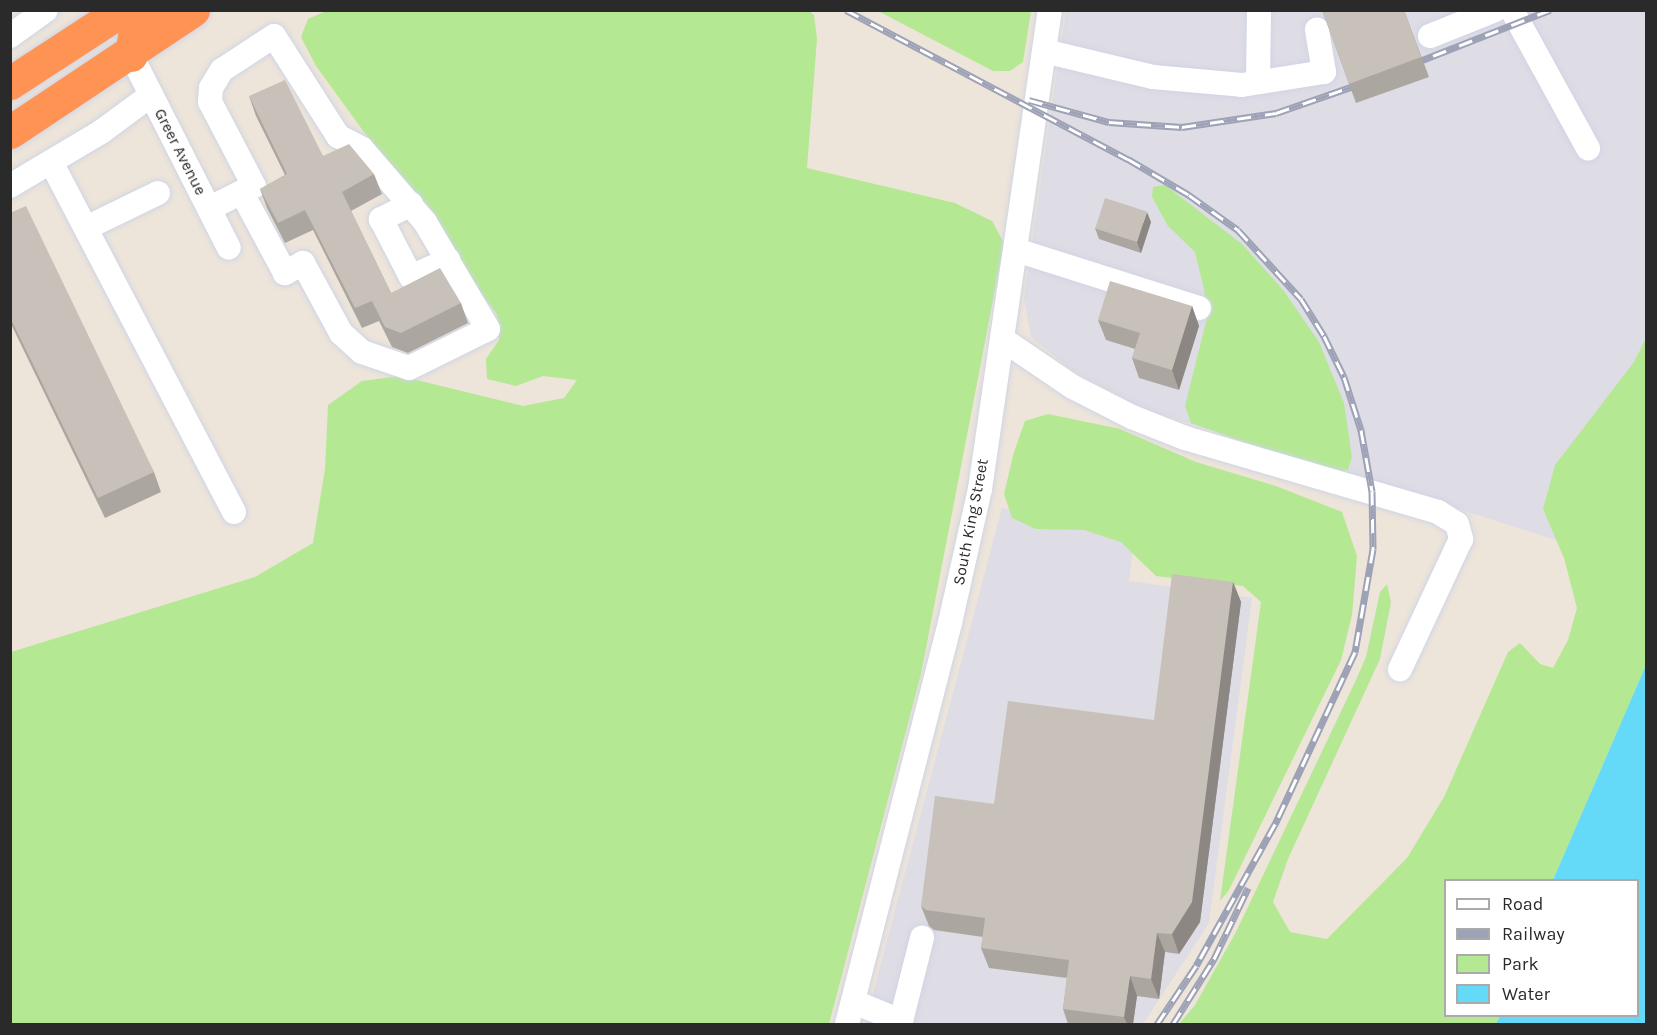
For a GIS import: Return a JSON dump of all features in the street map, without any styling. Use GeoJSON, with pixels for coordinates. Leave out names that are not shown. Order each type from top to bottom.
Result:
{"type":"FeatureCollection","features":[{"type":"Feature","properties":{"kind":"highway"},"geometry":{"type":"LineString","coordinates":[[10,83],[88,21],[122,10]]}},
{"type":"Feature","properties":{"kind":"highway"},"geometry":{"type":"LineString","coordinates":[[131,55],[135,29],[151,10]]}},
{"type":"Feature","properties":{"kind":"highway"},"geometry":{"type":"LineString","coordinates":[[10,132],[131,55],[193,10]]}},
{"type":"Feature","properties":{"kind":"highway"},"geometry":{"type":"LineString","coordinates":[[10,118],[81,65],[89,51],[88,21]]}},
{"type":"Feature","properties":{"kind":"street"},"geometry":{"type":"LineString","coordinates":[[10,36],[46,10]]}},
{"type":"Feature","properties":{"kind":"street","name":"South King Street"},"geometry":{"type":"LineString","coordinates":[[850,1013],[960,583],[980,489],[1050,10]]}},
{"type":"Feature","properties":{"kind":"street"},"geometry":{"type":"LineString","coordinates":[[1258,82],[1259,10]]}},
{"type":"Feature","properties":{"kind":"street"},"geometry":{"type":"LineString","coordinates":[[1430,36],[1495,10]]}},
{"type":"Feature","properties":{"kind":"street"},"geometry":{"type":"LineString","coordinates":[[1512,10],[1588,148]]}},
{"type":"Feature","properties":{"kind":"street"},"geometry":{"type":"LineString","coordinates":[[1044,51],[1154,77],[1242,85],[1324,72],[1317,30]]}},
{"type":"Feature","properties":{"kind":"street"},"geometry":{"type":"LineString","coordinates":[[210,208],[255,186],[210,102],[212,88],[222,70],[274,36],[338,136],[362,149],[411,204],[448,260],[488,329],[409,368],[362,352],[341,333],[303,263],[285,273],[242,193]]}},
{"type":"Feature","properties":{"kind":"street","name":"Greer Avenue"},"geometry":{"type":"LineString","coordinates":[[131,55],[230,249]]}},
{"type":"Feature","properties":{"kind":"street"},"geometry":{"type":"LineString","coordinates":[[10,186],[51,162],[151,95]]}},
{"type":"Feature","properties":{"kind":"street"},"geometry":{"type":"LineString","coordinates":[[51,162],[234,512]]}},
{"type":"Feature","properties":{"kind":"street"},"geometry":{"type":"LineString","coordinates":[[86,228],[158,193]]}},
{"type":"Feature","properties":{"kind":"street"},"geometry":{"type":"LineString","coordinates":[[411,204],[381,219],[411,277],[448,260]]}},
{"type":"Feature","properties":{"kind":"street"},"geometry":{"type":"LineString","coordinates":[[1016,250],[1198,308]]}},
{"type":"Feature","properties":{"kind":"street"},"geometry":{"type":"LineString","coordinates":[[1002,339],[1073,387],[1132,417],[1185,438],[1438,512],[1457,524],[1461,539],[1400,669]]}},
{"type":"Feature","properties":{"kind":"street"},"geometry":{"type":"LineString","coordinates":[[850,1013],[904,1023],[922,938]]}},
{"type":"Feature","properties":{"kind":"shaded area"},"geometry":{"type":"Polygon","coordinates":[[[1066,11],[1646,11],[1646,388],[1556,540],[1142,408],[1072,370],[1031,337],[1024,298],[1066,11]]]}},
{"type":"Feature","properties":{"kind":"shaded area"},"geometry":{"type":"Polygon","coordinates":[[[1002,508],[1136,526],[1129,581],[1252,598],[1209,923],[1143,1024],[865,1024],[1002,508]]]}},
{"type":"Feature","properties":{"kind":"green space"},"geometry":{"type":"Polygon","coordinates":[[[328,10],[809,11],[814,15],[817,39],[807,168],[955,203],[992,221],[1004,243],[921,674],[829,1024],[11,1024],[11,652],[255,577],[313,543],[325,469],[328,405],[362,381],[400,376],[523,406],[564,398],[577,380],[543,376],[516,386],[487,379],[486,359],[499,340],[497,315],[316,66],[301,37],[308,19],[328,10]]]}},
{"type":"Feature","properties":{"kind":"green space"},"geometry":{"type":"Polygon","coordinates":[[[878,11],[1031,11],[1023,62],[1010,71],[993,71],[878,11]]]}},
{"type":"Feature","properties":{"kind":"green space"},"geometry":{"type":"Polygon","coordinates":[[[1165,185],[1242,244],[1284,291],[1319,342],[1344,403],[1352,457],[1348,470],[1332,474],[1191,423],[1185,406],[1207,318],[1204,289],[1195,252],[1168,226],[1152,197],[1153,187],[1165,185]]]}},
{"type":"Feature","properties":{"kind":"green space"},"geometry":{"type":"Polygon","coordinates":[[[1646,338],[1646,665],[1553,879],[1444,879],[1444,1017],[1500,1017],[1496,1024],[1179,1024],[1195,1005],[1236,932],[1356,680],[1366,657],[1380,592],[1387,584],[1391,602],[1380,659],[1288,859],[1273,902],[1290,932],[1327,939],[1407,858],[1444,797],[1508,652],[1520,643],[1540,664],[1553,668],[1568,640],[1577,608],[1564,558],[1543,509],[1555,465],[1634,362],[1646,338]]]}},
{"type":"Feature","properties":{"kind":"green space"},"geometry":{"type":"Polygon","coordinates":[[[1048,414],[1120,429],[1196,462],[1276,486],[1342,512],[1357,556],[1352,615],[1341,660],[1229,890],[1220,901],[1261,602],[1243,586],[1156,576],[1121,542],[1084,530],[1036,529],[1012,518],[1004,494],[1014,452],[1025,421],[1048,414]]]}},
{"type":"Feature","properties":{"kind":"water"},"geometry":{"type":"Polygon","coordinates":[[[1646,665],[1646,1024],[1496,1024],[1500,1017],[1639,1017],[1639,879],[1553,879],[1646,665]]]}},
{"type":"Feature","properties":{"kind":"building"},"geometry":{"type":"Polygon","coordinates":[[[1322,10],[1404,10],[1421,57],[1349,84],[1322,10]]]}},
{"type":"Feature","properties":{"kind":"building"},"geometry":{"type":"Polygon","coordinates":[[[285,80],[323,156],[349,144],[374,174],[342,192],[391,293],[440,268],[461,303],[401,333],[385,327],[372,301],[355,308],[305,210],[278,223],[260,189],[287,174],[249,96],[285,80]]]}},
{"type":"Feature","properties":{"kind":"building"},"geometry":{"type":"Polygon","coordinates":[[[1105,198],[1147,212],[1137,242],[1095,228],[1105,198]]]}},
{"type":"Feature","properties":{"kind":"building"},"geometry":{"type":"Polygon","coordinates":[[[26,206],[154,472],[98,498],[10,317],[10,213],[26,206]]]}},
{"type":"Feature","properties":{"kind":"building"},"geometry":{"type":"Polygon","coordinates":[[[1110,281],[1192,306],[1172,370],[1132,358],[1140,333],[1098,320],[1110,281]]]}},
{"type":"Feature","properties":{"kind":"building"},"geometry":{"type":"Polygon","coordinates":[[[1172,574],[1233,582],[1192,902],[1172,934],[1157,933],[1151,979],[1130,976],[1124,1017],[1063,1009],[1069,960],[981,948],[985,918],[926,910],[921,906],[935,796],[994,804],[1008,701],[1154,720],[1172,574]]]}},
{"type":"Feature","properties":{"kind":"railway"},"geometry":{"type":"LineString","coordinates":[[846,10],[1128,159],[1189,195],[1238,230],[1301,299],[1324,336],[1344,377],[1361,430],[1372,491],[1373,549],[1355,652],[1275,824],[1196,966],[1157,1024]]}},
{"type":"Feature","properties":{"kind":"railway"},"geometry":{"type":"LineString","coordinates":[[1407,66],[1550,10]]}},
{"type":"Feature","properties":{"kind":"railway"},"geometry":{"type":"LineString","coordinates":[[1029,100],[1109,122],[1182,127],[1276,113],[1365,82]]}},
{"type":"Feature","properties":{"kind":"railway"},"geometry":{"type":"LineString","coordinates":[[1173,1024],[1214,959],[1248,888]]}}]}
